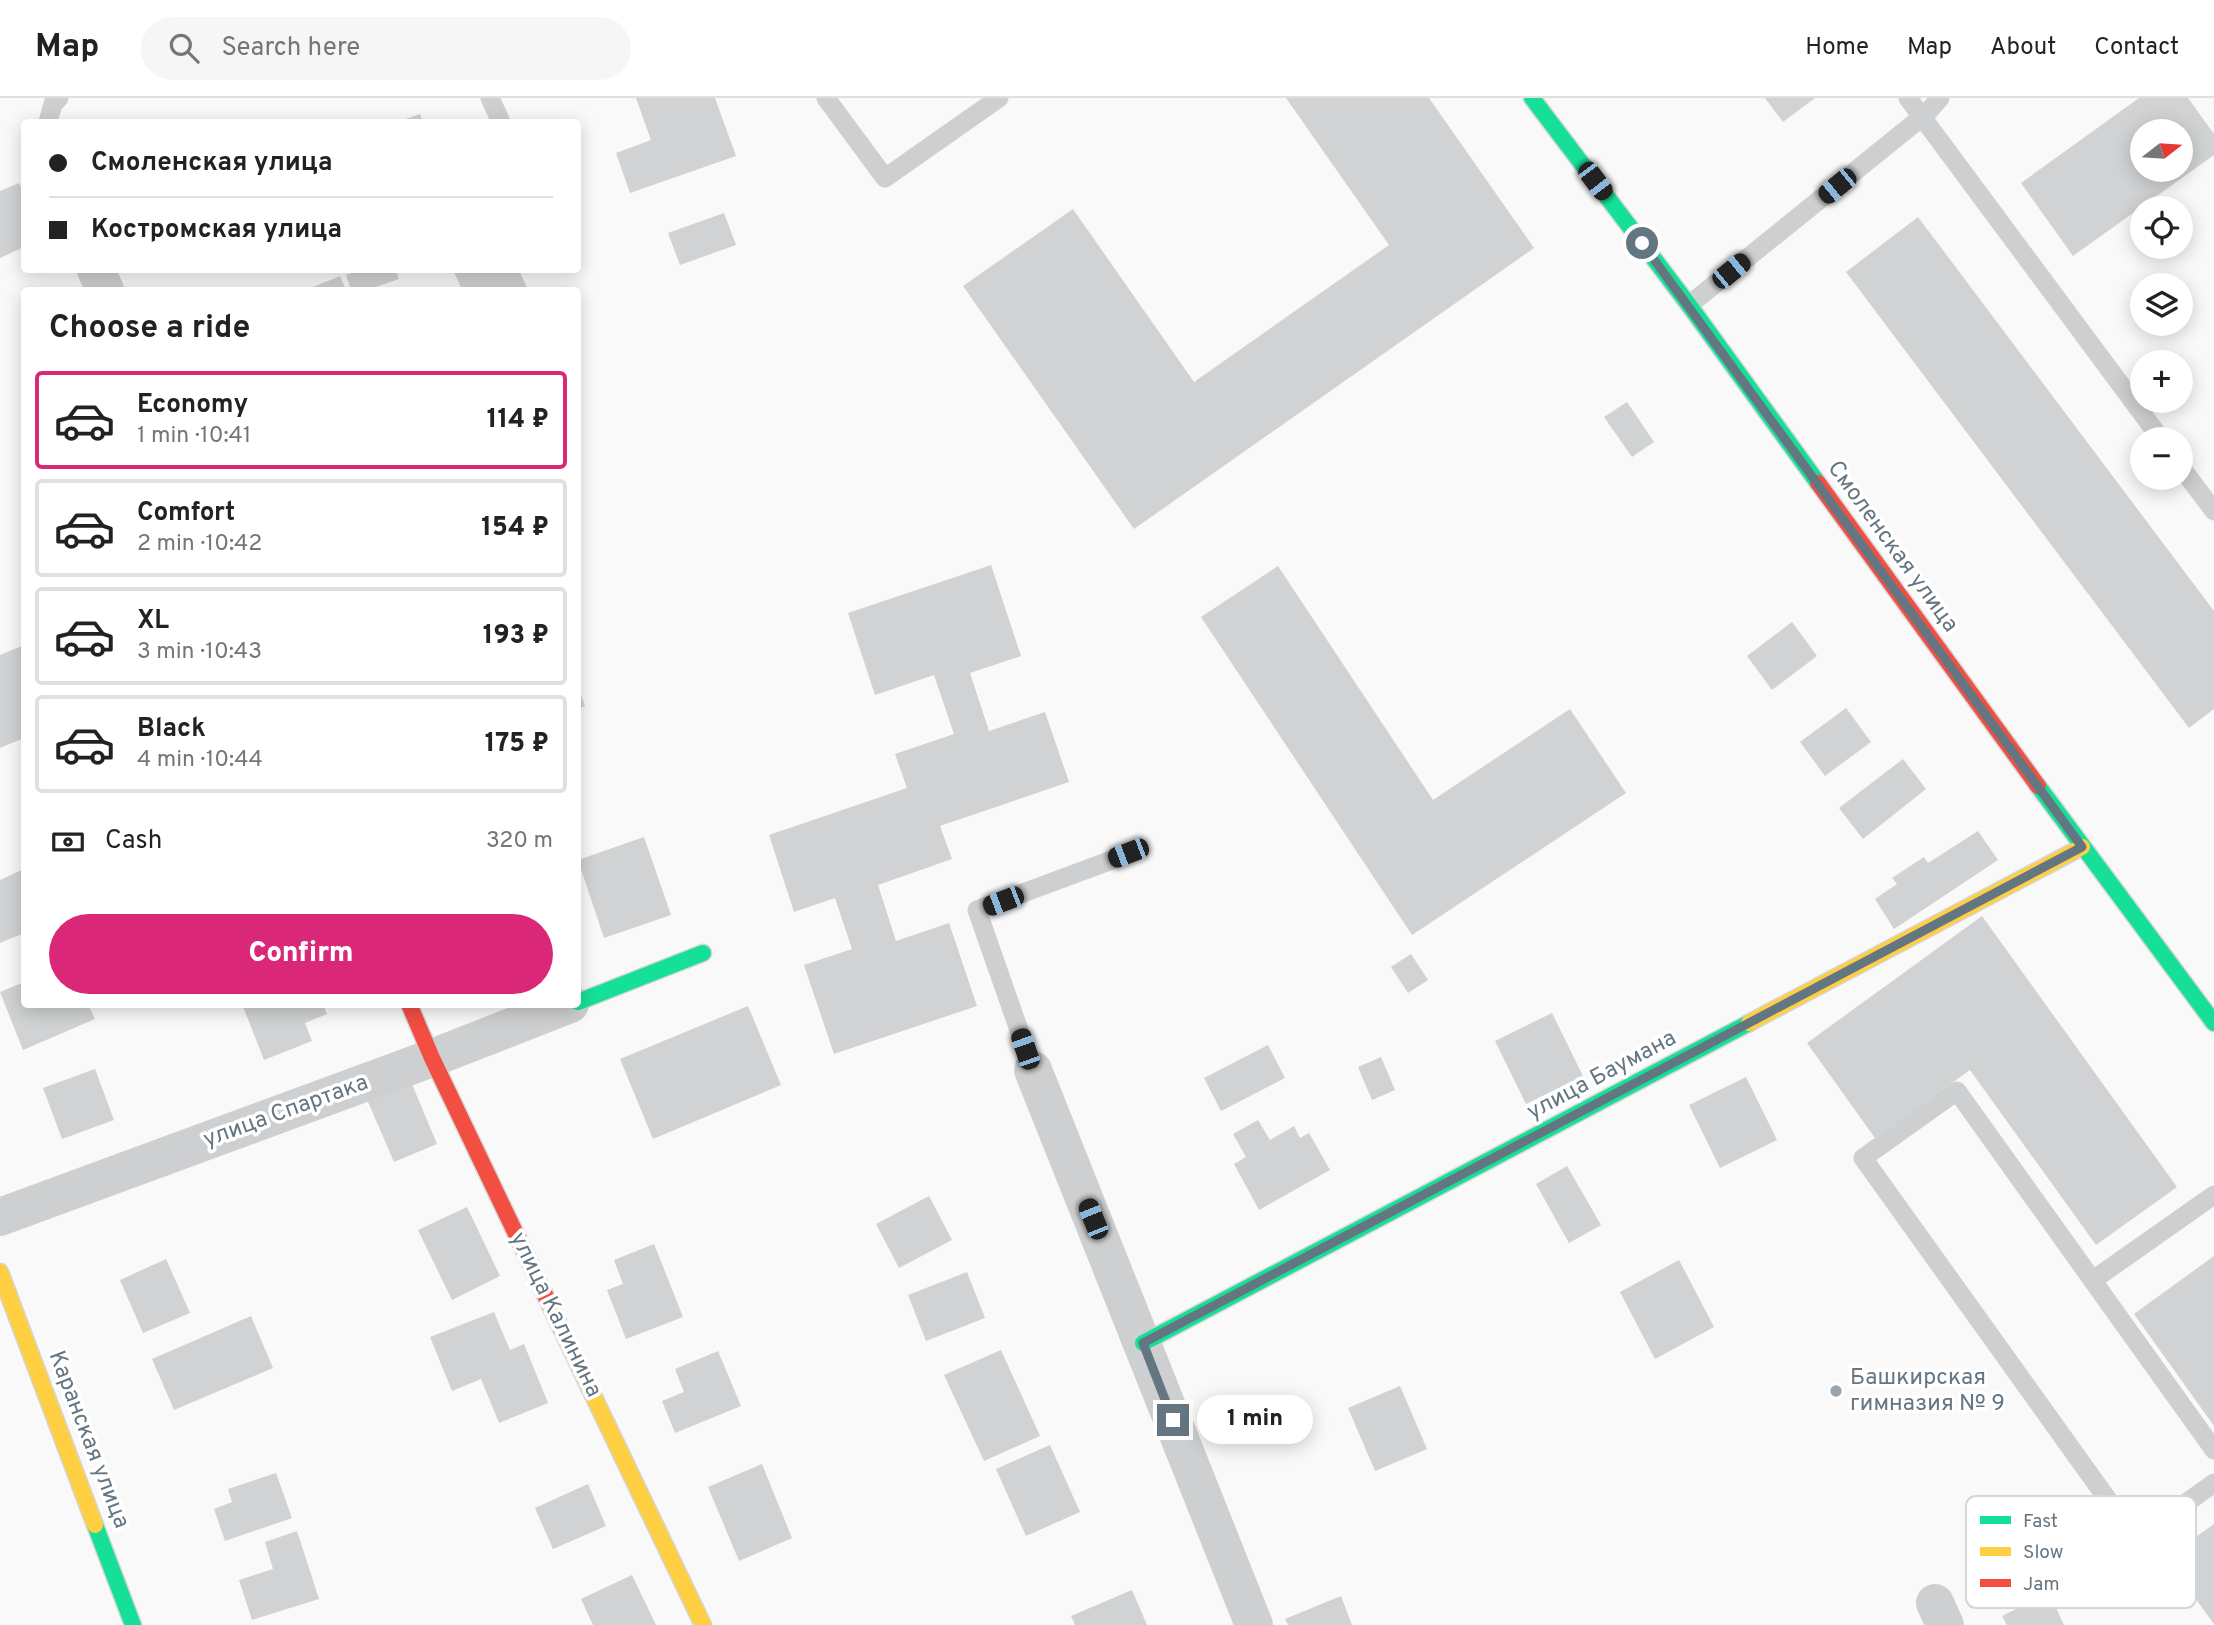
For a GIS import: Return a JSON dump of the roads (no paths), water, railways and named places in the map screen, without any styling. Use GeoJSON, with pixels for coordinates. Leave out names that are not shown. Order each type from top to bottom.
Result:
{"type":"FeatureCollection","features":[{"type":"Feature","properties":{"kind":"street","name":"Смоленская улица"},"geometry":{"type":"LineString","coordinates":[[1532,98],[1689,306],[2082,847],[2214,1023]]}},
{"type":"Feature","properties":{"kind":"street","name":"улица Баумана"},"geometry":{"type":"LineString","coordinates":[[1143,1343],[2082,847]]}},
{"type":"Feature","properties":{"kind":"street"},"geometry":{"type":"LineString","coordinates":[[581,1001],[703,953]]}},
{"type":"Feature","properties":{"kind":"street","name":"улица Калинина"},"geometry":{"type":"LineString","coordinates":[[411,1008],[432,1058],[704,1625]]}},
{"type":"Feature","properties":{"kind":"street","name":"улица Спартака"},"geometry":{"type":"LineString","coordinates":[[0,1217],[432,1058],[560,1008]]}},
{"type":"Feature","properties":{"kind":"street"},"geometry":{"type":"LineString","coordinates":[[1033,1070],[1254,1625]]}},
{"type":"Feature","properties":{"kind":"street","name":"Каранская улица"},"geometry":{"type":"LineString","coordinates":[[0,1272],[133,1625]]}},
{"type":"Feature","properties":{"kind":"lane"},"geometry":{"type":"LineString","coordinates":[[49,119],[52,104],[59,98]]}},
{"type":"Feature","properties":{"kind":"lane"},"geometry":{"type":"LineString","coordinates":[[491,98],[500,119]]}},
{"type":"Feature","properties":{"kind":"lane"},"geometry":{"type":"LineString","coordinates":[[826,98],[885,178],[999,98]]}},
{"type":"Feature","properties":{"kind":"lane"},"geometry":{"type":"LineString","coordinates":[[1908,98],[2152,427]]}},
{"type":"Feature","properties":{"kind":"lane"},"geometry":{"type":"LineString","coordinates":[[1689,306],[1922,117],[1940,98]]}},
{"type":"Feature","properties":{"kind":"lane"},"geometry":{"type":"LineString","coordinates":[[2193,483],[2214,511]]}},
{"type":"Feature","properties":{"kind":"lane"},"geometry":{"type":"LineString","coordinates":[[1033,1070],[977,910],[1128,853]]}},
{"type":"Feature","properties":{"kind":"lane"},"geometry":{"type":"LineString","coordinates":[[2105,1496],[1863,1158],[1957,1091],[2214,1450]]}},
{"type":"Feature","properties":{"kind":"lane"},"geometry":{"type":"LineString","coordinates":[[2093,1280],[2214,1195]]}},
{"type":"Feature","properties":{"kind":"lane"},"geometry":{"type":"LineString","coordinates":[[2196,1496],[2214,1483]]}},
{"type":"Feature","properties":{"kind":"place","name":"Башкирская гимназия № 9"},"geometry":{"type":"Point","coordinates":[1836,1391]}}]}
